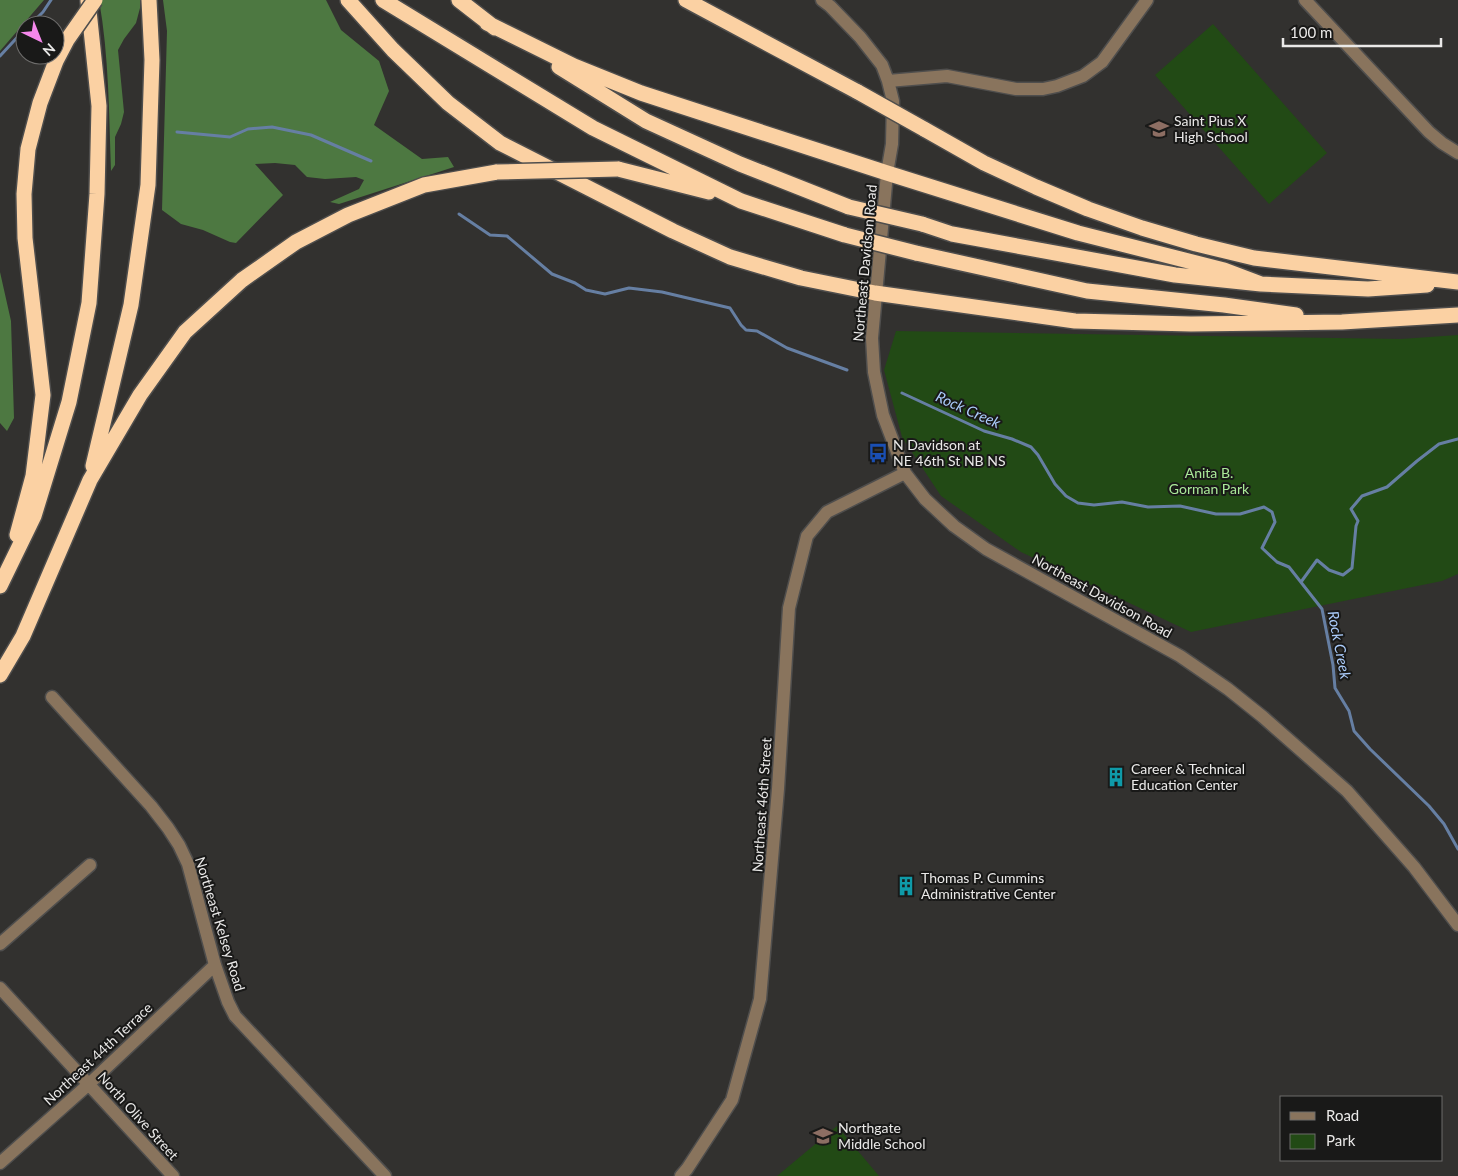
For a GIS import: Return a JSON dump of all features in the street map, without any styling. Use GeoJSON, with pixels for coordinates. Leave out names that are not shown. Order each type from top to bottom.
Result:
{"type":"FeatureCollection","features":[{"type":"Feature","properties":{"kind":"highway"},"geometry":{"type":"LineString","coordinates":[[0,586],[34,516],[69,402],[89,303],[97,194],[99,106],[88,0]]}},
{"type":"Feature","properties":{"kind":"highway"},"geometry":{"type":"LineString","coordinates":[[8,570],[33,476],[43,395],[25,238],[24,194],[28,149],[40,103],[56,61],[67,40],[95,0]]}},
{"type":"Feature","properties":{"kind":"highway"},"geometry":{"type":"LineString","coordinates":[[90,480],[131,305],[148,185],[152,60],[149,0]]}},
{"type":"Feature","properties":{"kind":"highway"},"geometry":{"type":"LineString","coordinates":[[348,0],[393,50],[448,103],[500,143],[673,231],[730,257],[801,278],[875,293],[1074,321],[1191,324],[1342,322],[1458,315]]}},
{"type":"Feature","properties":{"kind":"highway"},"geometry":{"type":"LineString","coordinates":[[383,0],[593,128],[741,201]]}},
{"type":"Feature","properties":{"kind":"highway"},"geometry":{"type":"LineString","coordinates":[[458,0],[487,22],[646,121],[740,164],[849,207],[922,224],[952,234],[1175,275],[1261,284],[1368,290],[1458,282]]}},
{"type":"Feature","properties":{"kind":"highway"},"geometry":{"type":"LineString","coordinates":[[686,0],[858,92],[984,163],[1036,187],[1106,215],[1196,244],[1254,258],[1458,282]]}},
{"type":"Feature","properties":{"kind":"highway"},"geometry":{"type":"LineString","coordinates":[[487,22],[553,56],[634,90],[1078,233],[1224,270],[1261,284]]}},
{"type":"Feature","properties":{"kind":"highway"},"geometry":{"type":"LineString","coordinates":[[0,675],[22,636],[90,480],[140,395],[185,332],[242,280],[296,242],[348,215],[424,185],[497,172],[618,169],[741,201],[845,235],[916,253],[1087,291],[1224,305],[1342,322]]}},
{"type":"Feature","properties":{"kind":"street","name":"Northeast Davidson Road"},"geometry":{"type":"LineString","coordinates":[[822,0],[860,37],[882,65],[893,101],[892,144],[887,173],[872,338],[874,372],[883,415],[905,473],[925,499],[954,526],[986,548],[1180,656],[1228,689],[1263,717],[1347,791],[1457,918]]}},
{"type":"Feature","properties":{"kind":"street"},"geometry":{"type":"LineString","coordinates":[[888,81],[947,76],[1016,89],[1043,89],[1057,86],[1083,76],[1102,62],[1147,0]]}},
{"type":"Feature","properties":{"kind":"street"},"geometry":{"type":"LineString","coordinates":[[1305,0],[1429,132],[1442,144],[1458,153]]}},
{"type":"Feature","properties":{"kind":"street","name":"Northeast 46th Street"},"geometry":{"type":"LineString","coordinates":[[681,1176],[732,1100],[760,999],[778,789],[789,608],[807,536],[827,512],[905,473]]}},
{"type":"Feature","properties":{"kind":"street","name":"Northeast Kelsey Road"},"geometry":{"type":"LineString","coordinates":[[52,697],[151,806],[179,845],[188,864],[215,965],[228,1002],[239,1022],[255,1036],[385,1176]]}},
{"type":"Feature","properties":{"kind":"street"},"geometry":{"type":"LineString","coordinates":[[0,944],[90,865]]}},
{"type":"Feature","properties":{"kind":"street","name":"Northeast 44th Terrace"},"geometry":{"type":"LineString","coordinates":[[0,1163],[89,1084],[215,965]]}},
{"type":"Feature","properties":{"kind":"street","name":"North Olive Street"},"geometry":{"type":"LineString","coordinates":[[0,988],[173,1176]]}},
{"type":"Feature","properties":{"kind":"green space"},"geometry":{"type":"Polygon","coordinates":[[[0,0],[44,0],[31,15],[15,15],[15,34],[0,51],[0,0]]]}},
{"type":"Feature","properties":{"kind":"green space"},"geometry":{"type":"Polygon","coordinates":[[[99,0],[140,0],[136,23],[118,50],[124,112],[115,137],[115,165],[111,171],[107,64],[99,0]]]}},
{"type":"Feature","properties":{"kind":"green space"},"geometry":{"type":"Polygon","coordinates":[[[163,0],[326,0],[341,30],[379,61],[389,91],[374,125],[422,159],[448,157],[454,167],[339,204],[330,202],[359,189],[364,180],[356,177],[325,179],[307,177],[295,165],[255,164],[283,195],[236,243],[203,230],[181,224],[162,210],[167,31],[163,0]]]}},
{"type":"Feature","properties":{"kind":"green space"},"geometry":{"type":"Polygon","coordinates":[[[1213,24],[1327,153],[1269,204],[1155,75],[1213,24]]]}},
{"type":"Feature","properties":{"kind":"green space"},"geometry":{"type":"Polygon","coordinates":[[[0,272],[11,321],[14,418],[7,431],[0,423],[0,272]]]}},
{"type":"Feature","properties":{"kind":"green space","name":"Anita B. Gorman Park"},"geometry":{"type":"Polygon","coordinates":[[[896,331],[1401,339],[1458,335],[1458,574],[1442,581],[1191,632],[1021,552],[941,496],[902,437],[884,370],[896,331]]]}},
{"type":"Feature","properties":{"kind":"green space"},"geometry":{"type":"Polygon","coordinates":[[[837,1126],[879,1176],[777,1176],[837,1126]]]}},
{"type":"Feature","properties":{"kind":"waterway"},"geometry":{"type":"LineString","coordinates":[[40,15],[51,0]]}},
{"type":"Feature","properties":{"kind":"waterway"},"geometry":{"type":"LineString","coordinates":[[0,56],[15,40]]}},
{"type":"Feature","properties":{"kind":"waterway","name":"Rock Creek"},"geometry":{"type":"LineString","coordinates":[[177,132],[230,137],[248,129],[272,127],[311,135],[371,161]]}},
{"type":"Feature","properties":{"kind":"waterway","name":"Rock Creek"},"geometry":{"type":"LineString","coordinates":[[459,214],[490,235],[507,236],[552,274],[575,283],[586,290],[605,294],[629,288],[662,292],[730,308],[746,330],[757,331],[787,348],[847,370]]}},
{"type":"Feature","properties":{"kind":"waterway","name":"Rock Creek"},"geometry":{"type":"LineString","coordinates":[[902,393],[984,431],[1031,447],[1038,455],[1055,484],[1066,496],[1078,503],[1094,505],[1122,502],[1148,507],[1180,506],[1216,514],[1240,514],[1264,507],[1272,512],[1275,522],[1262,548],[1277,562],[1289,567],[1322,609],[1333,665],[1335,688],[1349,711],[1354,731],[1429,806],[1444,824],[1458,849]]}},
{"type":"Feature","properties":{"kind":"waterway"},"geometry":{"type":"LineString","coordinates":[[1301,582],[1317,560],[1329,570],[1343,575],[1352,568],[1358,521],[1351,509],[1362,496],[1387,487],[1439,444],[1458,439]]}},
{"type":"Feature","properties":{"kind":"place","name":"Saint Pius X High School"},"geometry":{"type":"Point","coordinates":[1159,129]}},
{"type":"Feature","properties":{"kind":"place","name":"N Davidson at NE 46th St NB NS"},"geometry":{"type":"Point","coordinates":[878,453]}},
{"type":"Feature","properties":{"kind":"place","name":"Career & Technical Education Center"},"geometry":{"type":"Point","coordinates":[1116,777]}},
{"type":"Feature","properties":{"kind":"place","name":"Thomas P. Cummins Administrative Center"},"geometry":{"type":"Point","coordinates":[906,886]}},
{"type":"Feature","properties":{"kind":"place","name":"Northgate Middle School"},"geometry":{"type":"Point","coordinates":[823,1136]}}]}
